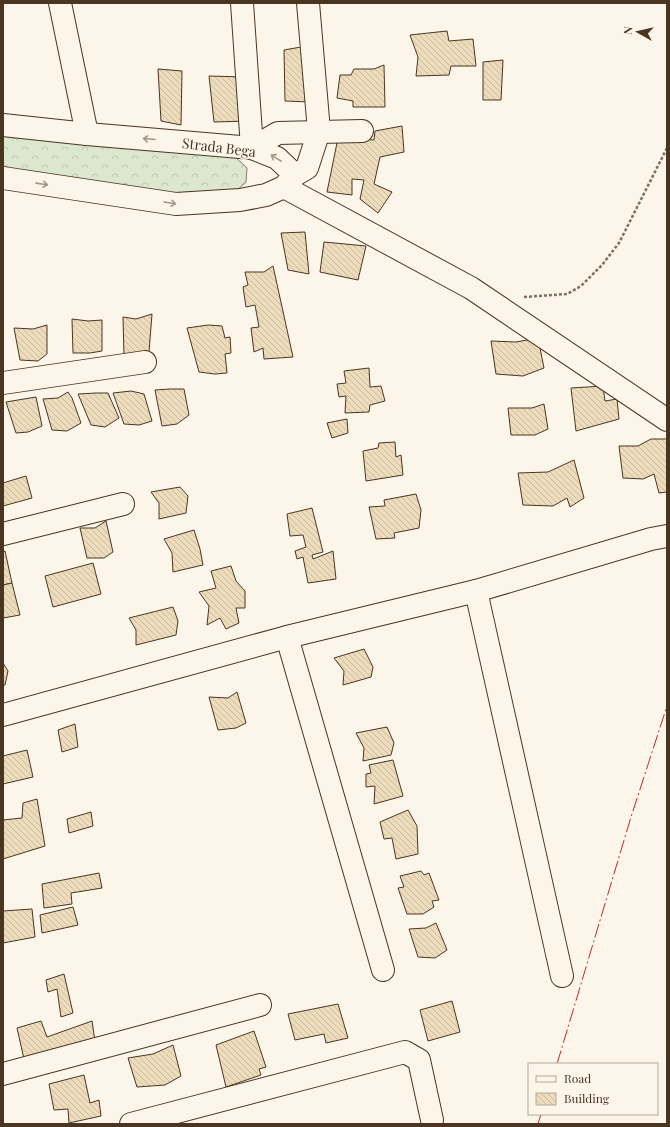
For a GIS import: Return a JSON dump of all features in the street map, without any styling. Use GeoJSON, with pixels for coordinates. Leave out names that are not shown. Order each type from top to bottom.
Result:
{"type":"FeatureCollection","features":[{"type":"Feature","properties":{"kind":"street"},"geometry":{"type":"LineString","coordinates":[[60,3],[87,134]]}},
{"type":"Feature","properties":{"kind":"street"},"geometry":{"type":"LineString","coordinates":[[242,3],[252,148],[278,133],[362,131]]}},
{"type":"Feature","properties":{"kind":"street"},"geometry":{"type":"LineString","coordinates":[[3,178],[176,204],[240,200],[266,195],[307,168],[319,131],[308,3]]}},
{"type":"Feature","properties":{"kind":"street","name":"Strada Bega"},"geometry":{"type":"LineString","coordinates":[[3,125],[87,134],[252,148],[277,158],[289,181],[471,288],[667,420]]}},
{"type":"Feature","properties":{"kind":"street"},"geometry":{"type":"LineString","coordinates":[[3,383],[145,362]]}},
{"type":"Feature","properties":{"kind":"street"},"geometry":{"type":"LineString","coordinates":[[3,534],[122,504]]}},
{"type":"Feature","properties":{"kind":"street"},"geometry":{"type":"LineString","coordinates":[[3,715],[286,637],[476,591],[667,536]]}},
{"type":"Feature","properties":{"kind":"street"},"geometry":{"type":"LineString","coordinates":[[476,591],[562,976]]}},
{"type":"Feature","properties":{"kind":"street"},"geometry":{"type":"LineString","coordinates":[[286,637],[383,970]]}},
{"type":"Feature","properties":{"kind":"street"},"geometry":{"type":"LineString","coordinates":[[3,1074],[260,1005]]}},
{"type":"Feature","properties":{"kind":"street"},"geometry":{"type":"LineString","coordinates":[[131,1124],[404,1052],[419,1060],[432,1120]]}},
{"type":"Feature","properties":{"kind":"path"},"geometry":{"type":"LineString","coordinates":[[518,296],[525,297],[567,294],[581,286],[602,265],[619,243],[667,148]]}},
{"type":"Feature","properties":{"kind":"green space"},"geometry":{"type":"Polygon","coordinates":[[[3,133],[234,156],[247,168],[246,182],[231,196],[143,193],[3,172],[3,133]]]}},
{"type":"Feature","properties":{"kind":"building"},"geometry":{"type":"Polygon","coordinates":[[[447,31],[449,41],[473,39],[476,66],[451,66],[449,75],[416,76],[418,57],[410,35],[447,31]]]}},
{"type":"Feature","properties":{"kind":"building"},"geometry":{"type":"Polygon","coordinates":[[[301,47],[310,102],[285,101],[284,50],[301,47]]]}},
{"type":"Feature","properties":{"kind":"building"},"geometry":{"type":"Polygon","coordinates":[[[503,60],[501,100],[483,100],[483,62],[503,60]]]}},
{"type":"Feature","properties":{"kind":"building"},"geometry":{"type":"Polygon","coordinates":[[[384,65],[385,107],[353,107],[353,101],[337,98],[340,75],[351,75],[354,69],[374,69],[384,65]]]}},
{"type":"Feature","properties":{"kind":"building"},"geometry":{"type":"Polygon","coordinates":[[[158,69],[182,71],[181,125],[161,121],[158,69]]]}},
{"type":"Feature","properties":{"kind":"building"},"geometry":{"type":"Polygon","coordinates":[[[209,76],[244,77],[247,121],[214,122],[209,76]]]}},
{"type":"Feature","properties":{"kind":"building"},"geometry":{"type":"Polygon","coordinates":[[[402,126],[404,152],[380,157],[374,184],[392,192],[378,213],[360,199],[364,180],[352,179],[352,195],[327,192],[338,138],[374,140],[375,131],[402,126]]]}},
{"type":"Feature","properties":{"kind":"building"},"geometry":{"type":"Polygon","coordinates":[[[305,232],[309,274],[288,270],[281,233],[305,232]]]}},
{"type":"Feature","properties":{"kind":"building"},"geometry":{"type":"Polygon","coordinates":[[[324,242],[366,246],[358,280],[320,272],[324,242]]]}},
{"type":"Feature","properties":{"kind":"building"},"geometry":{"type":"Polygon","coordinates":[[[273,266],[293,357],[264,359],[263,348],[254,352],[251,328],[259,327],[255,305],[246,307],[243,287],[248,285],[245,272],[264,272],[273,266]]]}},
{"type":"Feature","properties":{"kind":"building"},"geometry":{"type":"Polygon","coordinates":[[[152,314],[149,352],[124,356],[123,317],[136,319],[152,314]]]}},
{"type":"Feature","properties":{"kind":"building"},"geometry":{"type":"Polygon","coordinates":[[[72,319],[88,321],[102,320],[102,351],[73,353],[72,319]]]}},
{"type":"Feature","properties":{"kind":"building"},"geometry":{"type":"Polygon","coordinates":[[[47,325],[47,354],[38,361],[20,360],[14,328],[33,329],[47,325]]]}},
{"type":"Feature","properties":{"kind":"building"},"geometry":{"type":"Polygon","coordinates":[[[208,325],[222,326],[225,338],[230,337],[231,353],[225,354],[227,373],[215,374],[199,372],[187,328],[208,325]]]}},
{"type":"Feature","properties":{"kind":"building"},"geometry":{"type":"Polygon","coordinates":[[[538,338],[544,368],[523,376],[496,374],[491,341],[516,342],[538,338]]]}},
{"type":"Feature","properties":{"kind":"building"},"geometry":{"type":"Polygon","coordinates":[[[369,368],[370,387],[381,386],[385,401],[370,405],[369,412],[345,413],[346,396],[339,397],[337,384],[346,383],[344,371],[369,368]]]}},
{"type":"Feature","properties":{"kind":"building"},"geometry":{"type":"Polygon","coordinates":[[[603,386],[605,401],[617,399],[619,419],[576,431],[571,388],[603,386]]]}},
{"type":"Feature","properties":{"kind":"building"},"geometry":{"type":"Polygon","coordinates":[[[184,389],[189,415],[177,424],[162,426],[155,390],[184,389]]]}},
{"type":"Feature","properties":{"kind":"building"},"geometry":{"type":"Polygon","coordinates":[[[131,391],[144,394],[152,421],[139,425],[124,424],[113,393],[131,391]]]}},
{"type":"Feature","properties":{"kind":"building"},"geometry":{"type":"Polygon","coordinates":[[[68,392],[72,398],[81,423],[67,431],[52,430],[43,399],[58,398],[68,392]]]}},
{"type":"Feature","properties":{"kind":"building"},"geometry":{"type":"Polygon","coordinates":[[[108,393],[119,418],[105,427],[91,425],[78,394],[108,393]]]}},
{"type":"Feature","properties":{"kind":"building"},"geometry":{"type":"Polygon","coordinates":[[[36,397],[42,426],[28,432],[16,433],[6,402],[36,397]]]}},
{"type":"Feature","properties":{"kind":"building"},"geometry":{"type":"Polygon","coordinates":[[[544,404],[548,429],[535,435],[511,435],[508,408],[532,408],[544,404]]]}},
{"type":"Feature","properties":{"kind":"building"},"geometry":{"type":"Polygon","coordinates":[[[347,419],[348,433],[332,438],[327,423],[347,419]]]}},
{"type":"Feature","properties":{"kind":"building"},"geometry":{"type":"Polygon","coordinates":[[[651,439],[667,439],[667,492],[659,493],[654,474],[643,479],[623,478],[619,446],[638,446],[651,439]]]}},
{"type":"Feature","properties":{"kind":"building"},"geometry":{"type":"Polygon","coordinates":[[[395,442],[396,457],[401,455],[403,475],[366,481],[363,451],[378,448],[379,443],[395,442]]]}},
{"type":"Feature","properties":{"kind":"building"},"geometry":{"type":"Polygon","coordinates":[[[574,460],[584,498],[570,507],[567,498],[553,506],[523,505],[518,473],[548,472],[574,460]]]}},
{"type":"Feature","properties":{"kind":"building"},"geometry":{"type":"Polygon","coordinates":[[[26,476],[32,498],[3,506],[3,483],[26,476]]]}},
{"type":"Feature","properties":{"kind":"building"},"geometry":{"type":"Polygon","coordinates":[[[180,487],[188,496],[186,513],[159,519],[159,503],[151,492],[180,487]]]}},
{"type":"Feature","properties":{"kind":"building"},"geometry":{"type":"Polygon","coordinates":[[[416,494],[421,510],[419,528],[394,533],[395,538],[376,539],[369,507],[385,506],[384,500],[416,494]]]}},
{"type":"Feature","properties":{"kind":"building"},"geometry":{"type":"Polygon","coordinates":[[[312,508],[323,552],[312,555],[313,559],[333,551],[336,579],[308,583],[303,557],[297,559],[295,551],[306,547],[303,535],[290,536],[287,514],[312,508]]]}},
{"type":"Feature","properties":{"kind":"building"},"geometry":{"type":"Polygon","coordinates":[[[106,521],[113,552],[104,558],[87,558],[80,528],[95,528],[106,521]]]}},
{"type":"Feature","properties":{"kind":"building"},"geometry":{"type":"Polygon","coordinates":[[[194,530],[203,565],[173,572],[172,553],[164,539],[194,530]]]}},
{"type":"Feature","properties":{"kind":"building"},"geometry":{"type":"Polygon","coordinates":[[[5,551],[12,583],[3,585],[3,552],[5,551]]]}},
{"type":"Feature","properties":{"kind":"building"},"geometry":{"type":"Polygon","coordinates":[[[93,563],[101,594],[53,607],[45,576],[93,563]]]}},
{"type":"Feature","properties":{"kind":"building"},"geometry":{"type":"Polygon","coordinates":[[[231,566],[236,581],[245,591],[245,608],[236,608],[239,623],[226,629],[220,618],[207,625],[209,606],[199,592],[216,588],[211,571],[231,566]]]}},
{"type":"Feature","properties":{"kind":"building"},"geometry":{"type":"Polygon","coordinates":[[[12,583],[20,615],[3,618],[3,585],[12,583]]]}},
{"type":"Feature","properties":{"kind":"building"},"geometry":{"type":"Polygon","coordinates":[[[173,607],[178,621],[176,635],[136,645],[136,630],[129,618],[173,607]]]}},
{"type":"Feature","properties":{"kind":"building"},"geometry":{"type":"Polygon","coordinates":[[[364,649],[373,667],[371,677],[343,685],[344,671],[334,658],[364,649]]]}},
{"type":"Feature","properties":{"kind":"building"},"geometry":{"type":"Polygon","coordinates":[[[3,663],[8,671],[5,685],[3,686],[3,663]]]}},
{"type":"Feature","properties":{"kind":"building"},"geometry":{"type":"Polygon","coordinates":[[[237,692],[246,723],[236,728],[218,730],[209,697],[228,698],[237,692]]]}},
{"type":"Feature","properties":{"kind":"building"},"geometry":{"type":"Polygon","coordinates":[[[75,724],[78,747],[62,752],[58,730],[75,724]]]}},
{"type":"Feature","properties":{"kind":"building"},"geometry":{"type":"Polygon","coordinates":[[[387,727],[394,743],[391,755],[363,761],[364,748],[356,733],[387,727]]]}},
{"type":"Feature","properties":{"kind":"building"},"geometry":{"type":"Polygon","coordinates":[[[27,750],[33,777],[3,784],[3,756],[27,750]]]}},
{"type":"Feature","properties":{"kind":"building"},"geometry":{"type":"Polygon","coordinates":[[[393,760],[403,796],[374,804],[375,786],[366,787],[366,774],[371,773],[369,765],[393,760]]]}},
{"type":"Feature","properties":{"kind":"building"},"geometry":{"type":"Polygon","coordinates":[[[37,799],[45,846],[3,859],[3,820],[22,818],[23,803],[37,799]]]}},
{"type":"Feature","properties":{"kind":"building"},"geometry":{"type":"Polygon","coordinates":[[[408,810],[417,826],[418,854],[396,859],[392,838],[384,839],[380,822],[408,810]]]}},
{"type":"Feature","properties":{"kind":"building"},"geometry":{"type":"Polygon","coordinates":[[[91,812],[93,826],[69,833],[67,819],[91,812]]]}},
{"type":"Feature","properties":{"kind":"building"},"geometry":{"type":"Polygon","coordinates":[[[421,871],[424,875],[429,873],[439,900],[432,901],[434,907],[423,914],[407,914],[398,888],[404,887],[400,876],[421,871]]]}},
{"type":"Feature","properties":{"kind":"building"},"geometry":{"type":"Polygon","coordinates":[[[99,873],[102,888],[71,893],[72,904],[44,908],[42,884],[99,873]]]}},
{"type":"Feature","properties":{"kind":"building"},"geometry":{"type":"Polygon","coordinates":[[[73,907],[78,925],[42,933],[40,915],[73,907]]]}},
{"type":"Feature","properties":{"kind":"building"},"geometry":{"type":"Polygon","coordinates":[[[32,909],[35,937],[3,943],[3,911],[32,909]]]}},
{"type":"Feature","properties":{"kind":"building"},"geometry":{"type":"Polygon","coordinates":[[[436,923],[447,950],[435,958],[418,957],[409,929],[426,928],[436,923]]]}},
{"type":"Feature","properties":{"kind":"building"},"geometry":{"type":"Polygon","coordinates":[[[64,974],[73,1013],[61,1017],[57,989],[48,992],[46,980],[64,974]]]}},
{"type":"Feature","properties":{"kind":"building"},"geometry":{"type":"Polygon","coordinates":[[[452,1001],[460,1032],[428,1041],[420,1010],[452,1001]]]}},
{"type":"Feature","properties":{"kind":"building"},"geometry":{"type":"Polygon","coordinates":[[[338,1004],[348,1038],[326,1043],[324,1034],[295,1040],[288,1014],[338,1004]]]}},
{"type":"Feature","properties":{"kind":"building"},"geometry":{"type":"Polygon","coordinates":[[[41,1021],[47,1037],[92,1021],[95,1041],[24,1059],[17,1028],[41,1021]]]}},
{"type":"Feature","properties":{"kind":"building"},"geometry":{"type":"Polygon","coordinates":[[[254,1031],[266,1067],[259,1069],[261,1075],[226,1087],[216,1045],[254,1031]]]}},
{"type":"Feature","properties":{"kind":"building"},"geometry":{"type":"Polygon","coordinates":[[[173,1045],[181,1076],[165,1085],[137,1087],[128,1058],[153,1054],[173,1045]]]}},
{"type":"Feature","properties":{"kind":"building"},"geometry":{"type":"Polygon","coordinates":[[[84,1075],[90,1103],[99,1100],[101,1116],[69,1123],[68,1109],[54,1110],[49,1084],[84,1075]]]}},
{"type":"Feature","properties":{"kind":"power"},"geometry":{"type":"LineString","coordinates":[[557,1063],[631,817],[667,706]]}},
{"type":"Feature","properties":{"kind":"power"},"geometry":{"type":"LineString","coordinates":[[538,1124],[541,1115]]}}]}
